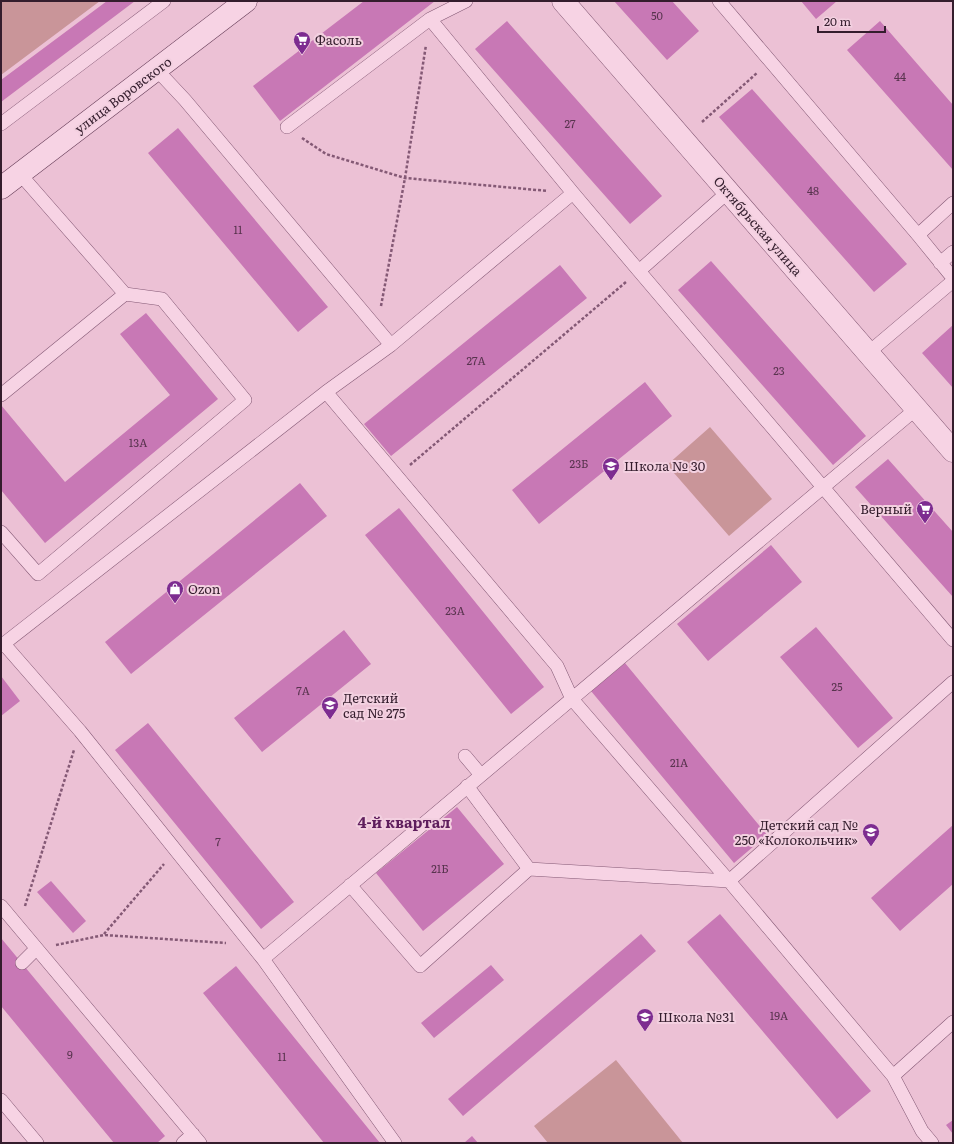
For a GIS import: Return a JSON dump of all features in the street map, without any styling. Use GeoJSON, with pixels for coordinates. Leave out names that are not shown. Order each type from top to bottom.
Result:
{"type":"FeatureCollection","features":[{"type":"Feature","properties":{"kind":"street","name":"улица Воровского"},"geometry":{"type":"LineString","coordinates":[[1,188],[246,1]]}},
{"type":"Feature","properties":{"kind":"street","name":"Октябрьская улица"},"geometry":{"type":"LineString","coordinates":[[563,1],[953,452]]}},
{"type":"Feature","properties":{"kind":"lane"},"geometry":{"type":"LineString","coordinates":[[1,124],[164,1]]}},
{"type":"Feature","properties":{"kind":"lane"},"geometry":{"type":"LineString","coordinates":[[286,128],[430,18],[466,1]]}},
{"type":"Feature","properties":{"kind":"lane"},"geometry":{"type":"LineString","coordinates":[[719,1],[918,235],[953,280],[868,353]]}},
{"type":"Feature","properties":{"kind":"lane"},"geometry":{"type":"LineString","coordinates":[[430,18],[573,193],[953,640]]}},
{"type":"Feature","properties":{"kind":"lane"},"geometry":{"type":"LineString","coordinates":[[156,69],[185,100],[391,346]]}},
{"type":"Feature","properties":{"kind":"lane"},"geometry":{"type":"LineString","coordinates":[[1,532],[38,574],[245,400],[162,299],[125,294],[20,174]]}},
{"type":"Feature","properties":{"kind":"lane"},"geometry":{"type":"LineString","coordinates":[[639,271],[728,192]]}},
{"type":"Feature","properties":{"kind":"lane"},"geometry":{"type":"LineString","coordinates":[[395,1143],[263,959],[80,730],[3,645],[326,392],[391,346],[573,193]]}},
{"type":"Feature","properties":{"kind":"lane"},"geometry":{"type":"LineString","coordinates":[[918,235],[953,203]]}},
{"type":"Feature","properties":{"kind":"lane"},"geometry":{"type":"LineString","coordinates":[[940,263],[953,252]]}},
{"type":"Feature","properties":{"kind":"lane"},"geometry":{"type":"LineString","coordinates":[[1,395],[125,294]]}},
{"type":"Feature","properties":{"kind":"lane"},"geometry":{"type":"LineString","coordinates":[[326,392],[558,666],[572,699],[729,881],[893,1076],[922,1131],[932,1143]]}},
{"type":"Feature","properties":{"kind":"lane"},"geometry":{"type":"LineString","coordinates":[[263,959],[916,409]]}},
{"type":"Feature","properties":{"kind":"lane"},"geometry":{"type":"LineString","coordinates":[[350,885],[420,966],[529,869],[729,881],[953,682]]}},
{"type":"Feature","properties":{"kind":"lane"},"geometry":{"type":"LineString","coordinates":[[465,756],[481,775]]}},
{"type":"Feature","properties":{"kind":"lane"},"geometry":{"type":"LineString","coordinates":[[467,786],[529,869]]}},
{"type":"Feature","properties":{"kind":"lane"},"geometry":{"type":"LineString","coordinates":[[1,906],[197,1139],[182,1143]]}},
{"type":"Feature","properties":{"kind":"lane"},"geometry":{"type":"LineString","coordinates":[[22,963],[36,949]]}},
{"type":"Feature","properties":{"kind":"lane"},"geometry":{"type":"LineString","coordinates":[[893,1076],[953,1022]]}},
{"type":"Feature","properties":{"kind":"lane"},"geometry":{"type":"LineString","coordinates":[[1,1100],[37,1143]]}},
{"type":"Feature","properties":{"kind":"path"},"geometry":{"type":"LineString","coordinates":[[377,328],[405,178],[430,18]]}},
{"type":"Feature","properties":{"kind":"path"},"geometry":{"type":"LineString","coordinates":[[702,122],[770,61]]}},
{"type":"Feature","properties":{"kind":"path"},"geometry":{"type":"LineString","coordinates":[[286,128],[326,154],[405,178],[573,193]]}},
{"type":"Feature","properties":{"kind":"path"},"geometry":{"type":"LineString","coordinates":[[397,475],[639,271]]}},
{"type":"Feature","properties":{"kind":"path"},"geometry":{"type":"LineString","coordinates":[[18,927],[80,730]]}},
{"type":"Feature","properties":{"kind":"path"},"geometry":{"type":"LineString","coordinates":[[104,935],[175,850]]}},
{"type":"Feature","properties":{"kind":"path"},"geometry":{"type":"LineString","coordinates":[[36,949],[104,935],[251,944]]}},
{"type":"Feature","properties":{"kind":"shaded area"},"geometry":{"type":"Polygon","coordinates":[[[1,1],[100,1],[1,75],[1,1]]]}},
{"type":"Feature","properties":{"kind":"shaded area"},"geometry":{"type":"Polygon","coordinates":[[[710,427],[772,499],[729,536],[667,465],[710,427]]]}},
{"type":"Feature","properties":{"kind":"shaded area"},"geometry":{"type":"Polygon","coordinates":[[[616,1060],[683,1143],[548,1143],[534,1126],[616,1060]]]}},
{"type":"Feature","properties":{"kind":"building"},"geometry":{"type":"Polygon","coordinates":[[[107,1],[135,1],[1,102],[1,80],[107,1]]]}},
{"type":"Feature","properties":{"kind":"building"},"geometry":{"type":"Polygon","coordinates":[[[364,1],[435,1],[280,121],[253,86],[364,1]]]}},
{"type":"Feature","properties":{"kind":"building"},"geometry":{"type":"Polygon","coordinates":[[[614,1],[672,1],[699,31],[667,60],[614,1]]]}},
{"type":"Feature","properties":{"kind":"building"},"geometry":{"type":"Polygon","coordinates":[[[801,1],[837,1],[816,19],[801,1]]]}},
{"type":"Feature","properties":{"kind":"building"},"geometry":{"type":"Polygon","coordinates":[[[507,21],[662,196],[630,224],[475,49],[507,21]]]}},
{"type":"Feature","properties":{"kind":"building"},"geometry":{"type":"Polygon","coordinates":[[[880,21],[953,105],[953,170],[847,50],[880,21]]]}},
{"type":"Feature","properties":{"kind":"building"},"geometry":{"type":"Polygon","coordinates":[[[752,89],[907,264],[874,292],[719,117],[752,89]]]}},
{"type":"Feature","properties":{"kind":"building"},"geometry":{"type":"Polygon","coordinates":[[[178,128],[328,307],[298,332],[148,153],[178,128]]]}},
{"type":"Feature","properties":{"kind":"building"},"geometry":{"type":"Polygon","coordinates":[[[711,261],[866,436],[833,465],[678,290],[711,261]]]}},
{"type":"Feature","properties":{"kind":"building"},"geometry":{"type":"Polygon","coordinates":[[[560,265],[587,298],[391,456],[364,424],[560,265]]]}},
{"type":"Feature","properties":{"kind":"building"},"geometry":{"type":"Polygon","coordinates":[[[146,313],[218,399],[45,543],[1,490],[1,405],[65,482],[170,395],[120,334],[146,313]]]}},
{"type":"Feature","properties":{"kind":"building"},"geometry":{"type":"Polygon","coordinates":[[[953,325],[953,388],[922,353],[953,325]]]}},
{"type":"Feature","properties":{"kind":"building"},"geometry":{"type":"Polygon","coordinates":[[[645,382],[672,416],[539,524],[512,490],[645,382]]]}},
{"type":"Feature","properties":{"kind":"building"},"geometry":{"type":"Polygon","coordinates":[[[888,459],[953,532],[953,597],[855,487],[888,459]]]}},
{"type":"Feature","properties":{"kind":"building"},"geometry":{"type":"Polygon","coordinates":[[[300,483],[327,516],[131,674],[105,642],[300,483]]]}},
{"type":"Feature","properties":{"kind":"building"},"geometry":{"type":"Polygon","coordinates":[[[399,508],[544,687],[511,714],[365,535],[399,508]]]}},
{"type":"Feature","properties":{"kind":"building"},"geometry":{"type":"Polygon","coordinates":[[[771,545],[802,582],[708,661],[677,624],[771,545]]]}},
{"type":"Feature","properties":{"kind":"building"},"geometry":{"type":"Polygon","coordinates":[[[816,627],[893,718],[858,748],[780,657],[816,627]]]}},
{"type":"Feature","properties":{"kind":"building"},"geometry":{"type":"Polygon","coordinates":[[[344,630],[371,664],[262,752],[234,718],[344,630]]]}},
{"type":"Feature","properties":{"kind":"building"},"geometry":{"type":"Polygon","coordinates":[[[625,663],[767,835],[734,863],[591,691],[625,663]]]}},
{"type":"Feature","properties":{"kind":"building"},"geometry":{"type":"Polygon","coordinates":[[[1,676],[20,701],[1,716],[1,676]]]}},
{"type":"Feature","properties":{"kind":"building"},"geometry":{"type":"Polygon","coordinates":[[[148,723],[294,902],[261,929],[115,750],[148,723]]]}},
{"type":"Feature","properties":{"kind":"building"},"geometry":{"type":"Polygon","coordinates":[[[457,807],[504,864],[423,931],[376,873],[457,807]]]}},
{"type":"Feature","properties":{"kind":"building"},"geometry":{"type":"Polygon","coordinates":[[[953,825],[953,884],[900,931],[871,898],[953,825]]]}},
{"type":"Feature","properties":{"kind":"building"},"geometry":{"type":"Polygon","coordinates":[[[51,881],[86,921],[73,933],[37,892],[51,881]]]}},
{"type":"Feature","properties":{"kind":"building"},"geometry":{"type":"Polygon","coordinates":[[[720,914],[871,1091],[837,1119],[687,942],[720,914]]]}},
{"type":"Feature","properties":{"kind":"building"},"geometry":{"type":"Polygon","coordinates":[[[641,934],[656,951],[463,1116],[448,1099],[641,934]]]}},
{"type":"Feature","properties":{"kind":"building"},"geometry":{"type":"Polygon","coordinates":[[[1,938],[165,1136],[157,1143],[114,1143],[1,1006],[1,938]]]}},
{"type":"Feature","properties":{"kind":"building"},"geometry":{"type":"Polygon","coordinates":[[[491,965],[504,980],[434,1038],[421,1023],[491,965]]]}},
{"type":"Feature","properties":{"kind":"building"},"geometry":{"type":"Polygon","coordinates":[[[236,966],[380,1143],[324,1143],[203,993],[236,966]]]}},
{"type":"Feature","properties":{"kind":"building"},"geometry":{"type":"Polygon","coordinates":[[[953,1120],[953,1134],[946,1125],[953,1120]]]}},
{"type":"Feature","properties":{"kind":"building"},"geometry":{"type":"Polygon","coordinates":[[[472,1136],[478,1143],[464,1143],[472,1136]]]}},
{"type":"Feature","properties":{"kind":"place","name":"Фасоль"},"geometry":{"type":"Point","coordinates":[302,55]}},
{"type":"Feature","properties":{"kind":"place","name":"Школа № 30"},"geometry":{"type":"Point","coordinates":[611,481]}},
{"type":"Feature","properties":{"kind":"place","name":"Верный"},"geometry":{"type":"Point","coordinates":[925,524]}},
{"type":"Feature","properties":{"kind":"place","name":"Ozon"},"geometry":{"type":"Point","coordinates":[175,604]}},
{"type":"Feature","properties":{"kind":"place","name":"Детский сад № 275"},"geometry":{"type":"Point","coordinates":[330,720]}},
{"type":"Feature","properties":{"kind":"place","name":"Детский сад № 250 «Колокольчик»"},"geometry":{"type":"Point","coordinates":[871,847]}},
{"type":"Feature","properties":{"kind":"place","name":"Школа №31"},"geometry":{"type":"Point","coordinates":[645,1032]}},
{"type":"Feature","properties":{"kind":"district","name":"4-й квартал"},"geometry":{"type":"Point","coordinates":[404,823]}}]}
